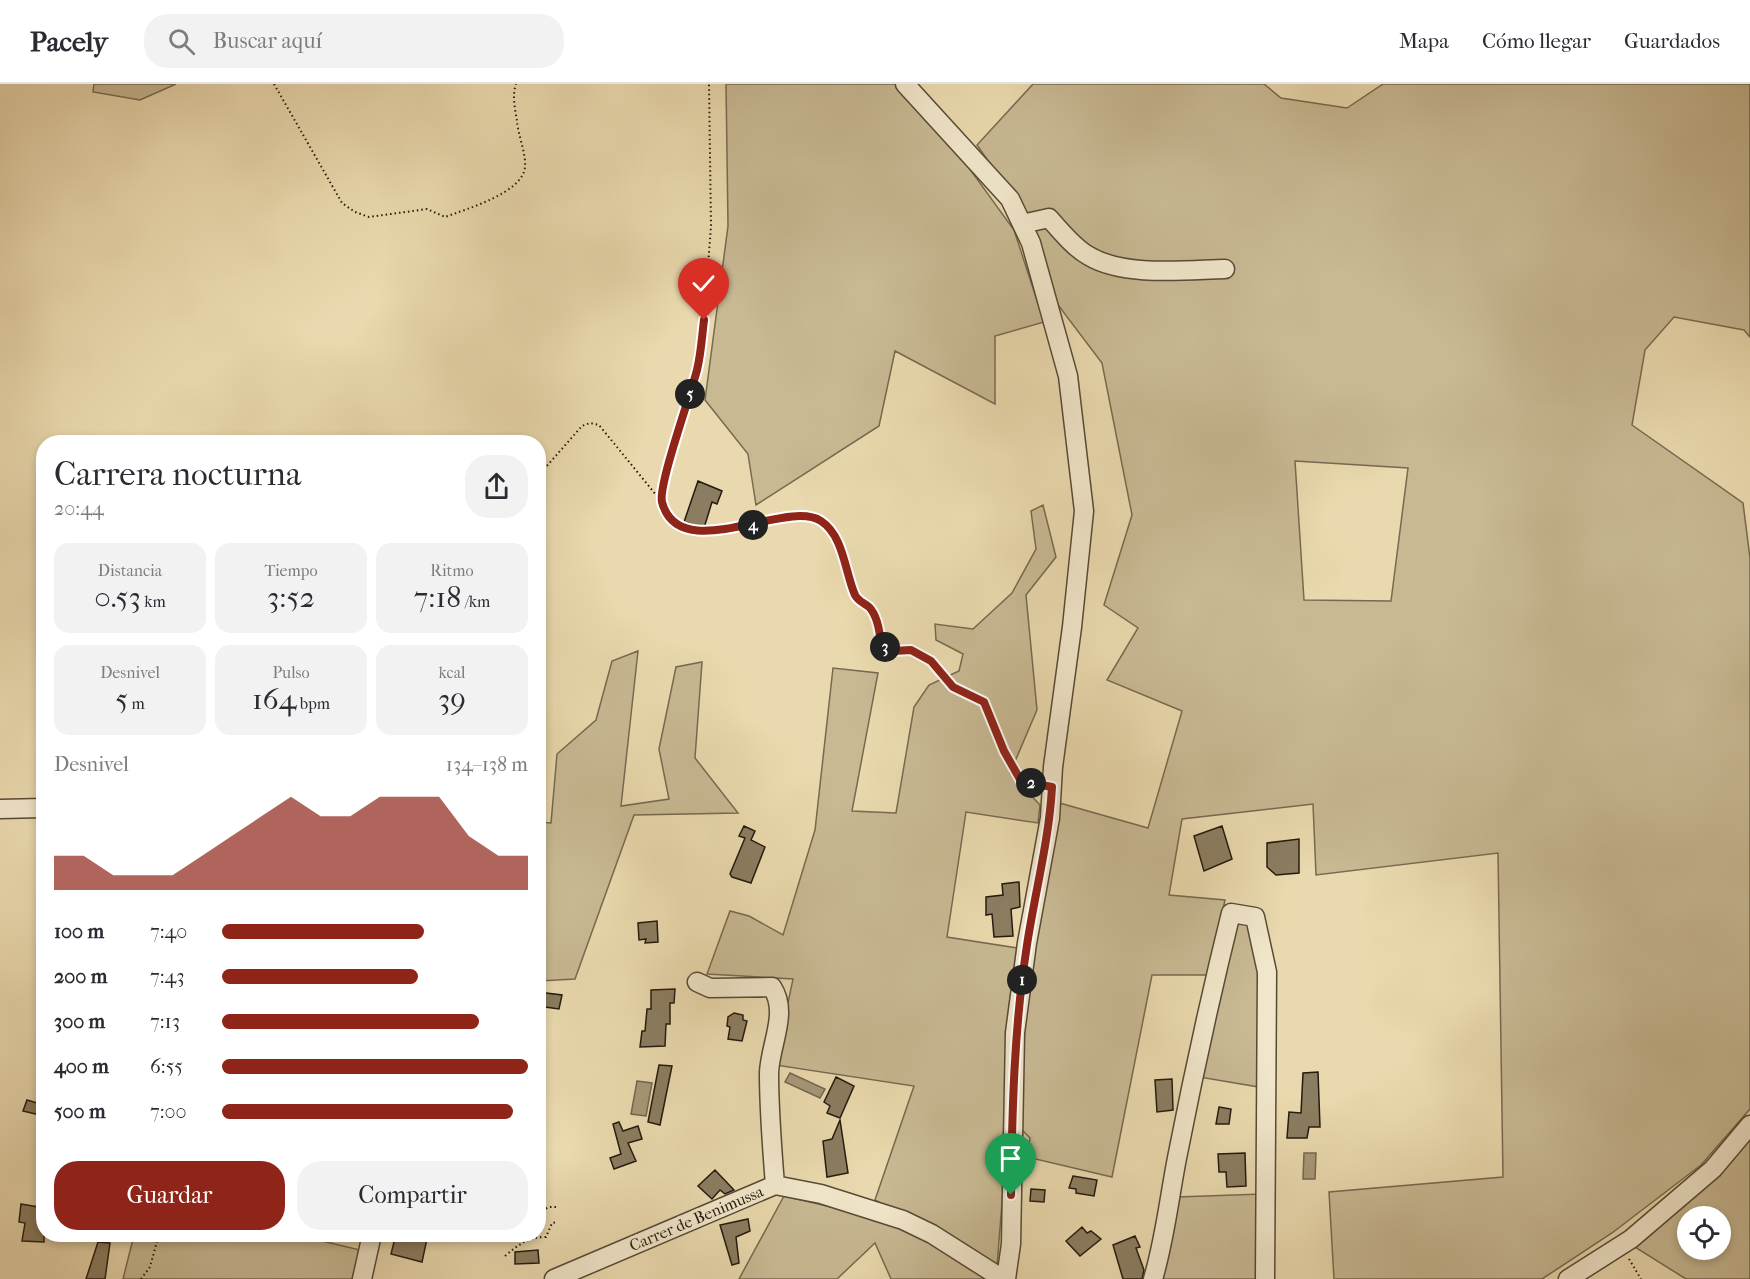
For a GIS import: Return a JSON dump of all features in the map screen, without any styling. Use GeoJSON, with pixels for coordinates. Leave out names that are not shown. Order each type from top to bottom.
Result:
{"type":"FeatureCollection","features":[{"type":"Feature","properties":{"kind":"street"},"geometry":{"type":"LineString","coordinates":[[905,84],[1010,199],[1031,243],[1068,376],[1084,511],[1050,818],[1027,943],[1015,1034],[1011,1244],[1004,1279]]}},
{"type":"Feature","properties":{"kind":"street"},"geometry":{"type":"LineString","coordinates":[[1022,224],[1049,218],[1088,256],[1116,265],[1152,270],[1225,269]]}},
{"type":"Feature","properties":{"kind":"street"},"geometry":{"type":"LineString","coordinates":[[0,808],[36,808]]}},
{"type":"Feature","properties":{"kind":"street"},"geometry":{"type":"LineString","coordinates":[[1153,1279],[1164,1243],[1173,1176],[1206,1013],[1231,913],[1255,917],[1267,972],[1265,1279]]}},
{"type":"Feature","properties":{"kind":"street"},"geometry":{"type":"LineString","coordinates":[[697,982],[710,988],[772,987],[778,996],[779,1014],[769,1070],[775,1185]]}},
{"type":"Feature","properties":{"kind":"street"},"geometry":{"type":"LineString","coordinates":[[1568,1279],[1631,1239],[1713,1168],[1750,1125]]}},
{"type":"Feature","properties":{"kind":"street","name":"Carrer de Benimussa"},"geometry":{"type":"LineString","coordinates":[[554,1279],[775,1185],[821,1194],[903,1220],[932,1234],[1004,1279]]}},
{"type":"Feature","properties":{"kind":"street"},"geometry":{"type":"LineString","coordinates":[[362,1279],[370,1242]]}},
{"type":"Feature","properties":{"kind":"path"},"geometry":{"type":"LineString","coordinates":[[274,84],[342,203],[355,212],[369,217],[427,209],[445,217],[497,196],[520,181],[525,167],[518,136],[514,92],[516,84]]}},
{"type":"Feature","properties":{"kind":"path"},"geometry":{"type":"LineString","coordinates":[[661,501],[672,452],[698,368],[704,320],[711,226],[709,84]]}},
{"type":"Feature","properties":{"kind":"path"},"geometry":{"type":"LineString","coordinates":[[546,467],[582,426],[590,423],[599,425],[673,519],[681,525],[717,531],[807,515],[823,522],[836,540],[856,598],[870,608],[879,627],[881,645],[893,651],[911,650],[931,661],[953,687],[984,702],[1004,751],[1021,781],[1052,787]]}},
{"type":"Feature","properties":{"kind":"path"},"geometry":{"type":"LineString","coordinates":[[546,1209],[558,1207]]}},
{"type":"Feature","properties":{"kind":"path"},"geometry":{"type":"LineString","coordinates":[[546,1237],[552,1223],[557,1222]]}},
{"type":"Feature","properties":{"kind":"path"},"geometry":{"type":"LineString","coordinates":[[141,1279],[150,1267],[157,1242]]}},
{"type":"Feature","properties":{"kind":"path"},"geometry":{"type":"LineString","coordinates":[[505,1256],[523,1242]]}},
{"type":"Feature","properties":{"kind":"path"},"geometry":{"type":"LineString","coordinates":[[1614,1249],[1630,1260],[1641,1279]]}},
{"type":"Feature","properties":{"kind":"shaded area"},"geometry":{"type":"Polygon","coordinates":[[[94,84],[176,84],[140,100],[93,92],[94,84]]]}},
{"type":"Feature","properties":{"kind":"shaded area"},"geometry":{"type":"Polygon","coordinates":[[[726,84],[895,84],[964,161],[1014,230],[1044,322],[995,336],[995,404],[895,351],[879,426],[756,505],[748,454],[705,400],[728,226],[726,84]]]}},
{"type":"Feature","properties":{"kind":"shaded area"},"geometry":{"type":"Polygon","coordinates":[[[1033,84],[1264,84],[1281,98],[1347,108],[1383,84],[1750,84],[1750,337],[1744,330],[1674,317],[1645,350],[1632,425],[1743,503],[1750,558],[1750,1109],[1701,1165],[1612,1233],[1542,1279],[1334,1279],[1329,1192],[1503,1177],[1498,853],[1316,875],[1313,804],[1182,819],[1169,895],[1225,900],[1209,975],[1152,975],[1112,1177],[1027,1157],[1030,1138],[1016,1124],[1023,1004],[1056,802],[1148,828],[1182,711],[1107,680],[1138,628],[1104,605],[1132,515],[1102,363],[1055,301],[1024,212],[977,145],[1033,84]],[[1295,461],[1304,600],[1391,601],[1408,468],[1295,461]]]}},
{"type":"Feature","properties":{"kind":"shaded area"},"geometry":{"type":"Polygon","coordinates":[[[1043,505],[1056,557],[1026,595],[1037,710],[1010,773],[1040,805],[1038,823],[966,812],[947,937],[1017,948],[1006,1030],[1006,1152],[997,1266],[875,1200],[914,1086],[775,1065],[793,979],[707,974],[730,911],[749,916],[783,935],[815,830],[833,668],[878,673],[852,811],[896,813],[914,707],[929,685],[959,671],[963,654],[936,640],[935,624],[973,629],[1012,593],[1036,549],[1031,511],[1043,505]]]}},
{"type":"Feature","properties":{"kind":"shaded area"},"geometry":{"type":"Polygon","coordinates":[[[638,651],[621,806],[669,799],[659,749],[676,667],[702,662],[695,758],[738,813],[634,815],[575,979],[546,981],[546,823],[551,823],[557,754],[596,720],[612,661],[638,651]]]}},
{"type":"Feature","properties":{"kind":"shaded area"},"geometry":{"type":"Polygon","coordinates":[[[1234,919],[1253,921],[1261,991],[1259,1087],[1199,1077],[1234,919]]]}},
{"type":"Feature","properties":{"kind":"shaded area"},"geometry":{"type":"Polygon","coordinates":[[[790,1073],[825,1089],[820,1098],[785,1082],[790,1073]]]}},
{"type":"Feature","properties":{"kind":"shaded area"},"geometry":{"type":"Polygon","coordinates":[[[637,1081],[652,1083],[646,1116],[631,1114],[637,1081]]]}},
{"type":"Feature","properties":{"kind":"shaded area"},"geometry":{"type":"Polygon","coordinates":[[[1750,1132],[1750,1279],[1686,1279],[1630,1244],[1677,1210],[1677,1260],[1731,1260],[1731,1206],[1682,1206],[1696,1196],[1750,1132]]]}},
{"type":"Feature","properties":{"kind":"shaded area"},"geometry":{"type":"Polygon","coordinates":[[[1304,1153],[1316,1153],[1315,1179],[1303,1179],[1304,1153]]]}},
{"type":"Feature","properties":{"kind":"shaded area"},"geometry":{"type":"Polygon","coordinates":[[[1262,1194],[1261,1279],[1161,1279],[1177,1197],[1262,1194]]]}},
{"type":"Feature","properties":{"kind":"shaded area"},"geometry":{"type":"Polygon","coordinates":[[[784,1196],[870,1216],[936,1244],[985,1279],[891,1279],[875,1243],[837,1279],[739,1279],[784,1196]]]}},
{"type":"Feature","properties":{"kind":"shaded area"},"geometry":{"type":"Polygon","coordinates":[[[132,1242],[326,1242],[360,1250],[352,1279],[123,1279],[132,1242]]]}},
{"type":"Feature","properties":{"kind":"building"},"geometry":{"type":"Polygon","coordinates":[[[698,481],[722,491],[717,504],[712,502],[704,528],[684,522],[698,481]]]}},
{"type":"Feature","properties":{"kind":"building"},"geometry":{"type":"Polygon","coordinates":[[[744,826],[755,831],[751,840],[765,847],[751,883],[732,877],[730,874],[745,838],[739,836],[744,826]]]}},
{"type":"Feature","properties":{"kind":"building"},"geometry":{"type":"Polygon","coordinates":[[[1222,826],[1232,859],[1204,871],[1194,836],[1222,826]]]}},
{"type":"Feature","properties":{"kind":"building"},"geometry":{"type":"Polygon","coordinates":[[[1299,839],[1299,873],[1276,875],[1267,867],[1267,843],[1299,839]]]}},
{"type":"Feature","properties":{"kind":"building"},"geometry":{"type":"Polygon","coordinates":[[[1019,882],[1020,907],[1011,909],[1013,936],[994,937],[992,914],[986,915],[986,897],[1003,895],[1002,884],[1019,882]]]}},
{"type":"Feature","properties":{"kind":"building"},"geometry":{"type":"Polygon","coordinates":[[[657,921],[658,942],[645,943],[646,939],[639,940],[638,923],[657,921]]]}},
{"type":"Feature","properties":{"kind":"building"},"geometry":{"type":"Polygon","coordinates":[[[675,989],[674,1003],[670,1003],[670,1024],[666,1024],[665,1046],[640,1047],[642,1031],[645,1031],[647,1009],[651,1009],[651,990],[675,989]]]}},
{"type":"Feature","properties":{"kind":"building"},"geometry":{"type":"Polygon","coordinates":[[[546,993],[562,995],[559,1009],[546,1007],[546,993]]]}},
{"type":"Feature","properties":{"kind":"building"},"geometry":{"type":"Polygon","coordinates":[[[734,1013],[743,1015],[743,1020],[747,1021],[742,1041],[728,1039],[730,1027],[727,1026],[728,1017],[734,1013]]]}},
{"type":"Feature","properties":{"kind":"building"},"geometry":{"type":"Polygon","coordinates":[[[659,1065],[672,1066],[660,1125],[648,1122],[659,1065]]]}},
{"type":"Feature","properties":{"kind":"building"},"geometry":{"type":"Polygon","coordinates":[[[1318,1072],[1320,1127],[1309,1127],[1307,1138],[1287,1138],[1289,1112],[1301,1113],[1303,1073],[1318,1072]]]}},
{"type":"Feature","properties":{"kind":"building"},"geometry":{"type":"Polygon","coordinates":[[[836,1077],[854,1086],[840,1118],[827,1113],[830,1106],[824,1102],[836,1077]]]}},
{"type":"Feature","properties":{"kind":"building"},"geometry":{"type":"Polygon","coordinates":[[[1172,1079],[1173,1110],[1157,1112],[1155,1080],[1172,1079]]]}},
{"type":"Feature","properties":{"kind":"building"},"geometry":{"type":"Polygon","coordinates":[[[27,1100],[36,1103],[36,1114],[23,1111],[27,1100]]]}},
{"type":"Feature","properties":{"kind":"building"},"geometry":{"type":"Polygon","coordinates":[[[1219,1107],[1231,1109],[1229,1124],[1216,1124],[1219,1107]]]}},
{"type":"Feature","properties":{"kind":"building"},"geometry":{"type":"Polygon","coordinates":[[[840,1120],[848,1173],[827,1177],[823,1141],[832,1139],[840,1120]]]}},
{"type":"Feature","properties":{"kind":"building"},"geometry":{"type":"Polygon","coordinates":[[[619,1122],[623,1131],[638,1126],[642,1139],[628,1143],[636,1161],[614,1169],[610,1158],[621,1154],[613,1124],[619,1122]]]}},
{"type":"Feature","properties":{"kind":"building"},"geometry":{"type":"Polygon","coordinates":[[[1245,1153],[1246,1186],[1227,1187],[1226,1172],[1219,1172],[1218,1154],[1245,1153]]]}},
{"type":"Feature","properties":{"kind":"building"},"geometry":{"type":"Polygon","coordinates":[[[715,1170],[734,1190],[725,1194],[720,1190],[712,1199],[698,1186],[715,1170]]]}},
{"type":"Feature","properties":{"kind":"building"},"geometry":{"type":"Polygon","coordinates":[[[1073,1176],[1097,1180],[1094,1196],[1076,1193],[1076,1189],[1069,1188],[1073,1176]]]}},
{"type":"Feature","properties":{"kind":"building"},"geometry":{"type":"Polygon","coordinates":[[[1031,1189],[1045,1190],[1044,1202],[1030,1201],[1031,1189]]]}},
{"type":"Feature","properties":{"kind":"building"},"geometry":{"type":"Polygon","coordinates":[[[21,1204],[36,1207],[36,1242],[22,1241],[25,1223],[19,1222],[21,1204]]]}},
{"type":"Feature","properties":{"kind":"building"},"geometry":{"type":"Polygon","coordinates":[[[748,1219],[750,1231],[736,1237],[739,1263],[732,1265],[720,1225],[748,1219]]]}},
{"type":"Feature","properties":{"kind":"building"},"geometry":{"type":"Polygon","coordinates":[[[1082,1227],[1087,1233],[1091,1231],[1101,1239],[1080,1256],[1066,1241],[1082,1227]]]}},
{"type":"Feature","properties":{"kind":"building"},"geometry":{"type":"Polygon","coordinates":[[[1135,1236],[1140,1247],[1136,1248],[1144,1270],[1142,1279],[1123,1279],[1113,1245],[1135,1236]]]}},
{"type":"Feature","properties":{"kind":"building"},"geometry":{"type":"Polygon","coordinates":[[[98,1242],[110,1243],[105,1279],[86,1279],[98,1242]]]}},
{"type":"Feature","properties":{"kind":"building"},"geometry":{"type":"Polygon","coordinates":[[[394,1242],[426,1242],[422,1262],[391,1254],[394,1242]]]}},
{"type":"Feature","properties":{"kind":"building"},"geometry":{"type":"Polygon","coordinates":[[[538,1250],[539,1263],[515,1264],[515,1252],[538,1250]]]}},
{"type":"Feature","properties":{"kind":"route"},"geometry":{"type":"LineString","coordinates":[[704,320],[698,368],[672,452],[661,501],[665,509],[681,525],[690,529],[707,531],[807,515],[823,522],[836,540],[856,598],[870,608],[879,627],[881,645],[893,651],[911,650],[931,661],[953,687],[984,702],[1004,751],[1021,781],[1052,787],[1050,818],[1027,943],[1015,1034],[1011,1195]]}}]}
